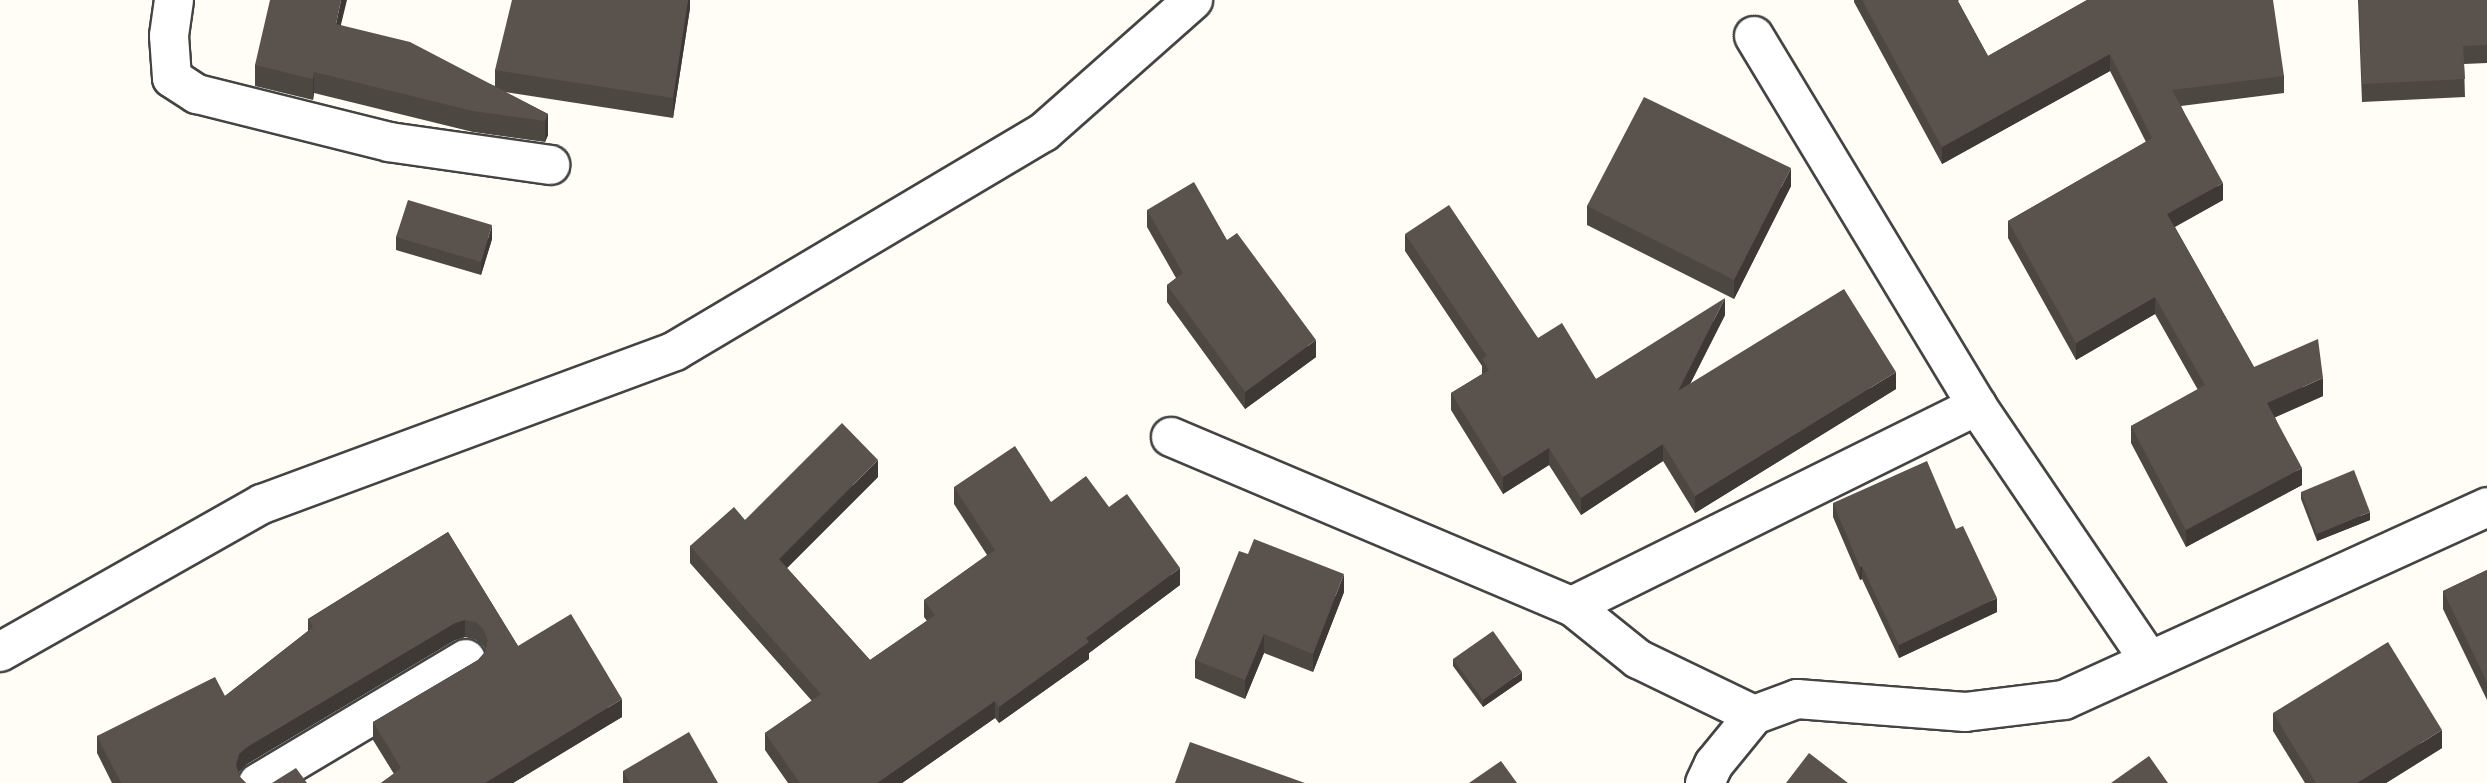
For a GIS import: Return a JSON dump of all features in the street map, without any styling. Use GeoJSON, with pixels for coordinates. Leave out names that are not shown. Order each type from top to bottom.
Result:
{"type":"FeatureCollection","features":[{"type":"Feature","properties":{"kind":"street"},"geometry":{"type":"LineString","coordinates":[[174,0],[169,36],[172,78],[197,94],[389,142],[550,164]]}},
{"type":"Feature","properties":{"kind":"street"},"geometry":{"type":"LineString","coordinates":[[0,653],[262,504],[675,352],[1044,132],[1193,0]]}},
{"type":"Feature","properties":{"kind":"street"},"geometry":{"type":"LineString","coordinates":[[1754,36],[1977,406],[2149,660]]}},
{"type":"Feature","properties":{"kind":"street"},"geometry":{"type":"LineString","coordinates":[[1572,606],[1977,406]]}},
{"type":"Feature","properties":{"kind":"street"},"geometry":{"type":"LineString","coordinates":[[1171,437],[1572,606],[1638,659],[1754,715]]}},
{"type":"Feature","properties":{"kind":"street"},"geometry":{"type":"LineString","coordinates":[[1705,783],[1714,764],[1754,715],[1797,699],[1965,712],[2064,699],[2286,601],[2487,507]]}},
{"type":"Feature","properties":{"kind":"street"},"geometry":{"type":"LineString","coordinates":[[258,783],[466,659]]}},
{"type":"Feature","properties":{"kind":"building"},"geometry":{"type":"Polygon","coordinates":[[[270,0],[341,0],[336,24],[410,42],[548,114],[545,121],[473,111],[314,72],[313,79],[255,65],[270,0]]]}},
{"type":"Feature","properties":{"kind":"building"},"geometry":{"type":"Polygon","coordinates":[[[512,0],[688,0],[673,98],[495,70],[512,0]]]}},
{"type":"Feature","properties":{"kind":"building"},"geometry":{"type":"Polygon","coordinates":[[[1862,0],[1957,0],[1988,56],[2087,0],[2273,0],[2284,76],[2172,90],[2223,183],[2167,214],[2254,367],[2318,339],[2323,378],[2267,403],[2302,468],[2186,530],[2131,426],[2205,385],[2155,297],[2076,343],[2008,221],[2152,138],[2110,54],[1942,147],[1862,0]]]}},
{"type":"Feature","properties":{"kind":"building"},"geometry":{"type":"Polygon","coordinates":[[[2359,0],[2487,0],[2487,45],[2463,46],[2465,79],[2362,84],[2359,0]]]}},
{"type":"Feature","properties":{"kind":"building"},"geometry":{"type":"Polygon","coordinates":[[[1644,97],[1791,168],[1734,280],[1587,206],[1644,97]]]}},
{"type":"Feature","properties":{"kind":"building"},"geometry":{"type":"Polygon","coordinates":[[[1194,182],[1227,240],[1237,233],[1316,340],[1245,392],[1167,285],[1183,273],[1147,210],[1194,182]]]}},
{"type":"Feature","properties":{"kind":"building"},"geometry":{"type":"Polygon","coordinates":[[[408,200],[492,225],[481,262],[396,237],[408,200]]]}},
{"type":"Feature","properties":{"kind":"building"},"geometry":{"type":"Polygon","coordinates":[[[1449,205],[1538,338],[1562,323],[1596,379],[1725,298],[1678,391],[1844,289],[1896,372],[1695,496],[1663,444],[1581,498],[1549,448],[1503,477],[1451,393],[1489,370],[1482,359],[1487,356],[1405,234],[1449,205]]]}},
{"type":"Feature","properties":{"kind":"building"},"geometry":{"type":"Polygon","coordinates":[[[842,423],[878,460],[779,559],[870,660],[935,615],[924,600],[995,550],[954,487],[1015,446],[1051,502],[1086,476],[1109,507],[1127,494],[1180,568],[1086,638],[1089,642],[999,707],[995,701],[877,783],[800,783],[765,733],[821,694],[690,546],[734,507],[745,520],[842,423]]]}},
{"type":"Feature","properties":{"kind":"building"},"geometry":{"type":"Polygon","coordinates":[[[1927,461],[1956,529],[1963,526],[1997,598],[1899,645],[1862,566],[1860,567],[1833,503],[1927,461]]]}},
{"type":"Feature","properties":{"kind":"building"},"geometry":{"type":"Polygon","coordinates":[[[2354,470],[2370,512],[2317,534],[2301,492],[2354,470]]]}},
{"type":"Feature","properties":{"kind":"building"},"geometry":{"type":"Polygon","coordinates":[[[448,532],[518,646],[571,614],[622,699],[485,783],[381,783],[401,768],[373,722],[478,660],[485,652],[488,641],[484,630],[476,622],[465,620],[455,623],[247,747],[239,754],[236,765],[240,777],[246,783],[121,783],[97,736],[215,677],[225,696],[313,627],[308,619],[448,532]]]}},
{"type":"Feature","properties":{"kind":"building"},"geometry":{"type":"Polygon","coordinates":[[[1254,539],[1344,574],[1313,654],[1264,634],[1245,680],[1195,660],[1239,551],[1248,554],[1254,539]]]}},
{"type":"Feature","properties":{"kind":"building"},"geometry":{"type":"Polygon","coordinates":[[[2487,570],[2487,682],[2443,591],[2487,570]]]}},
{"type":"Feature","properties":{"kind":"building"},"geometry":{"type":"Polygon","coordinates":[[[1493,631],[1522,672],[1483,700],[1453,659],[1493,631]]]}},
{"type":"Feature","properties":{"kind":"building"},"geometry":{"type":"Polygon","coordinates":[[[2388,642],[2442,730],[2357,783],[2316,783],[2273,713],[2388,642]]]}},
{"type":"Feature","properties":{"kind":"building"},"geometry":{"type":"Polygon","coordinates":[[[689,732],[718,783],[630,783],[623,771],[689,732]]]}},
{"type":"Feature","properties":{"kind":"building"},"geometry":{"type":"Polygon","coordinates":[[[1190,742],[1305,783],[1175,783],[1190,742]]]}},
{"type":"Feature","properties":{"kind":"building"},"geometry":{"type":"Polygon","coordinates":[[[1809,753],[1848,783],[1786,783],[1809,753]]]}},
{"type":"Feature","properties":{"kind":"building"},"geometry":{"type":"Polygon","coordinates":[[[2149,756],[2168,783],[2111,783],[2149,756]]]}},
{"type":"Feature","properties":{"kind":"building"},"geometry":{"type":"Polygon","coordinates":[[[1501,761],[1517,783],[1469,783],[1501,761]]]}},
{"type":"Feature","properties":{"kind":"building"},"geometry":{"type":"Polygon","coordinates":[[[296,768],[307,783],[272,783],[296,768]]]}}]}
